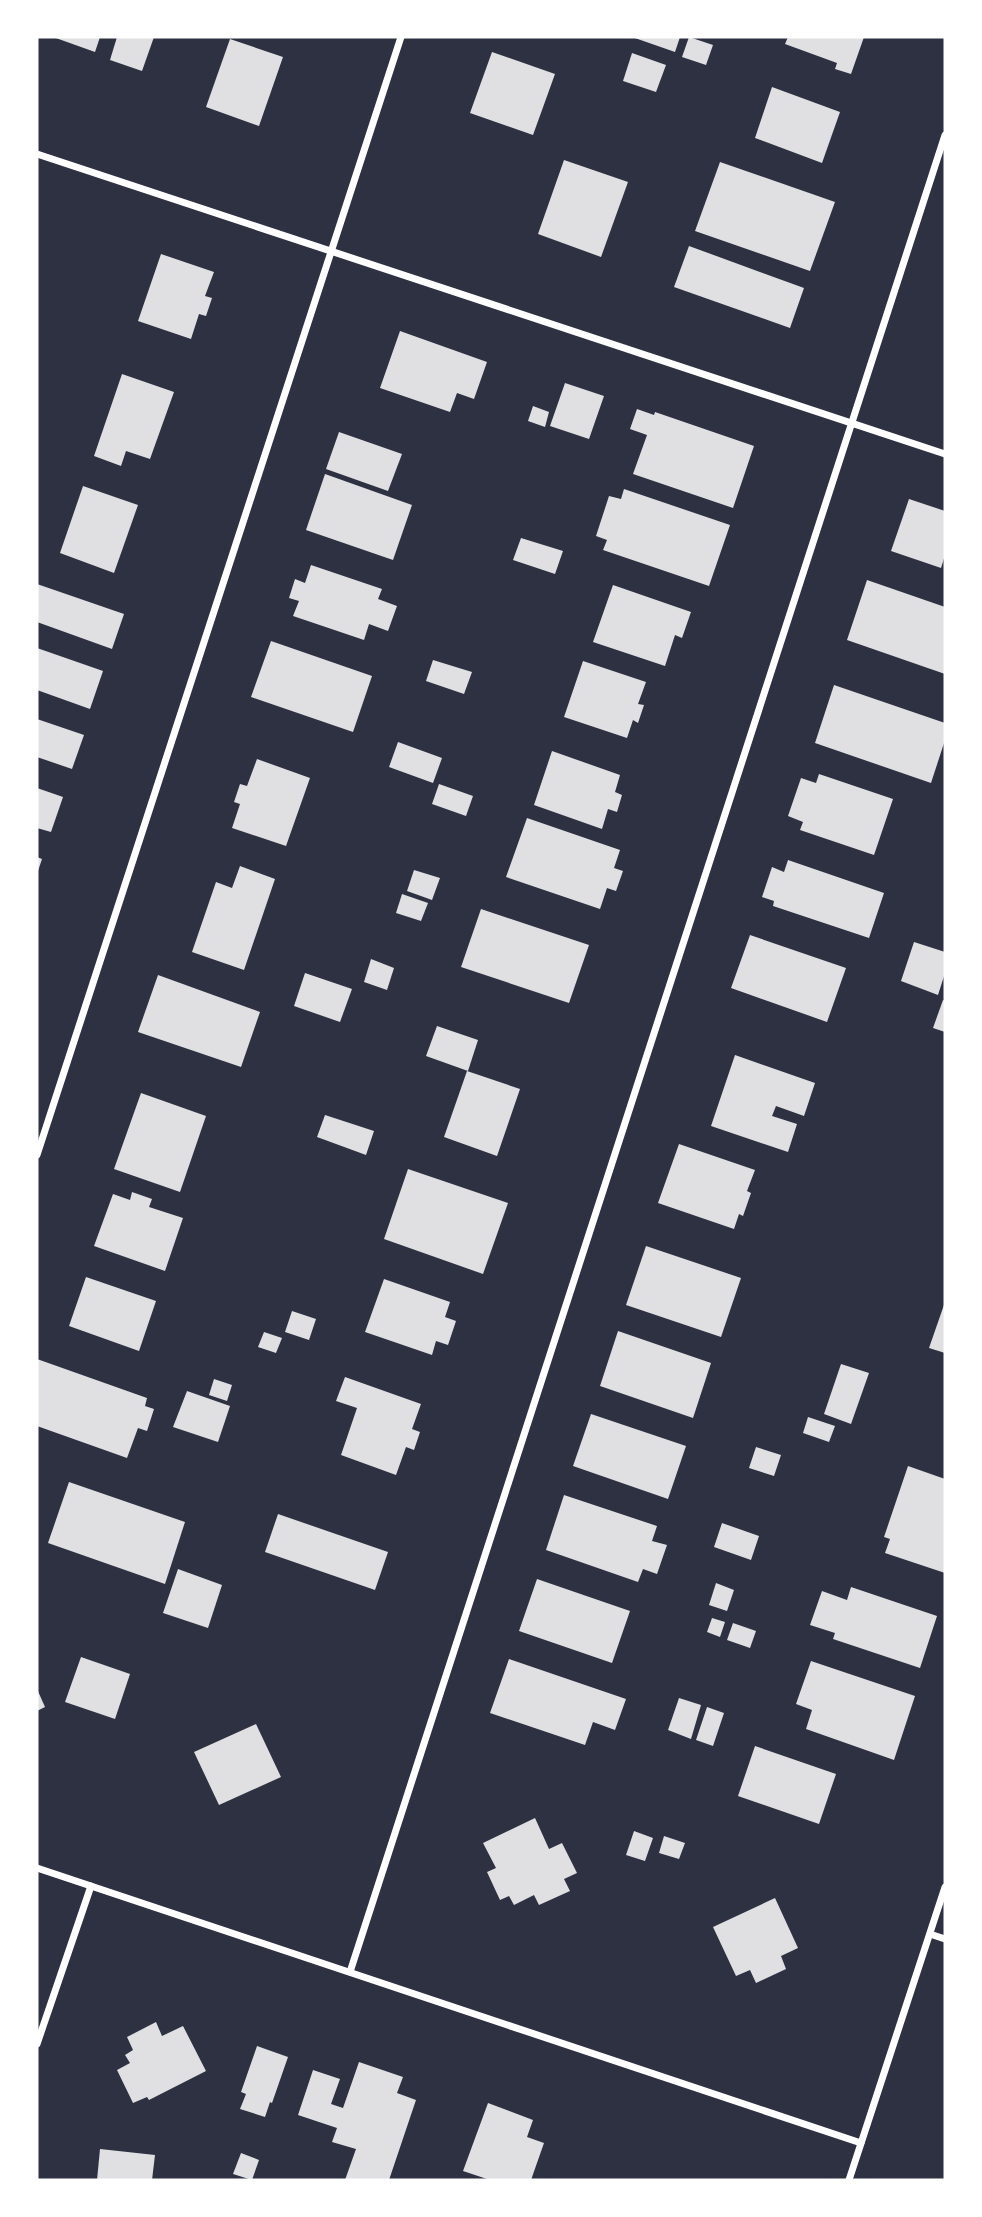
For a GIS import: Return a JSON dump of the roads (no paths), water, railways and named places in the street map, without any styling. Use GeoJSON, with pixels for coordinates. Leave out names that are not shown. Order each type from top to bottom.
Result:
{"type":"FeatureCollection","features":[{"type":"Feature","properties":{"kind":"street"},"geometry":{"type":"LineString","coordinates":[[37,1155],[401,37]]}},
{"type":"Feature","properties":{"kind":"street"},"geometry":{"type":"LineString","coordinates":[[350,1972],[945,135]]}},
{"type":"Feature","properties":{"kind":"street"},"geometry":{"type":"LineString","coordinates":[[37,154],[945,454]]}},
{"type":"Feature","properties":{"kind":"street"},"geometry":{"type":"LineString","coordinates":[[37,1868],[861,2143]]}},
{"type":"Feature","properties":{"kind":"street"},"geometry":{"type":"LineString","coordinates":[[37,2044],[91,1886]]}},
{"type":"Feature","properties":{"kind":"street"},"geometry":{"type":"LineString","coordinates":[[849,2180],[945,1887]]}},
{"type":"Feature","properties":{"kind":"street"},"geometry":{"type":"LineString","coordinates":[[930,1934],[945,1939]]}}]}
